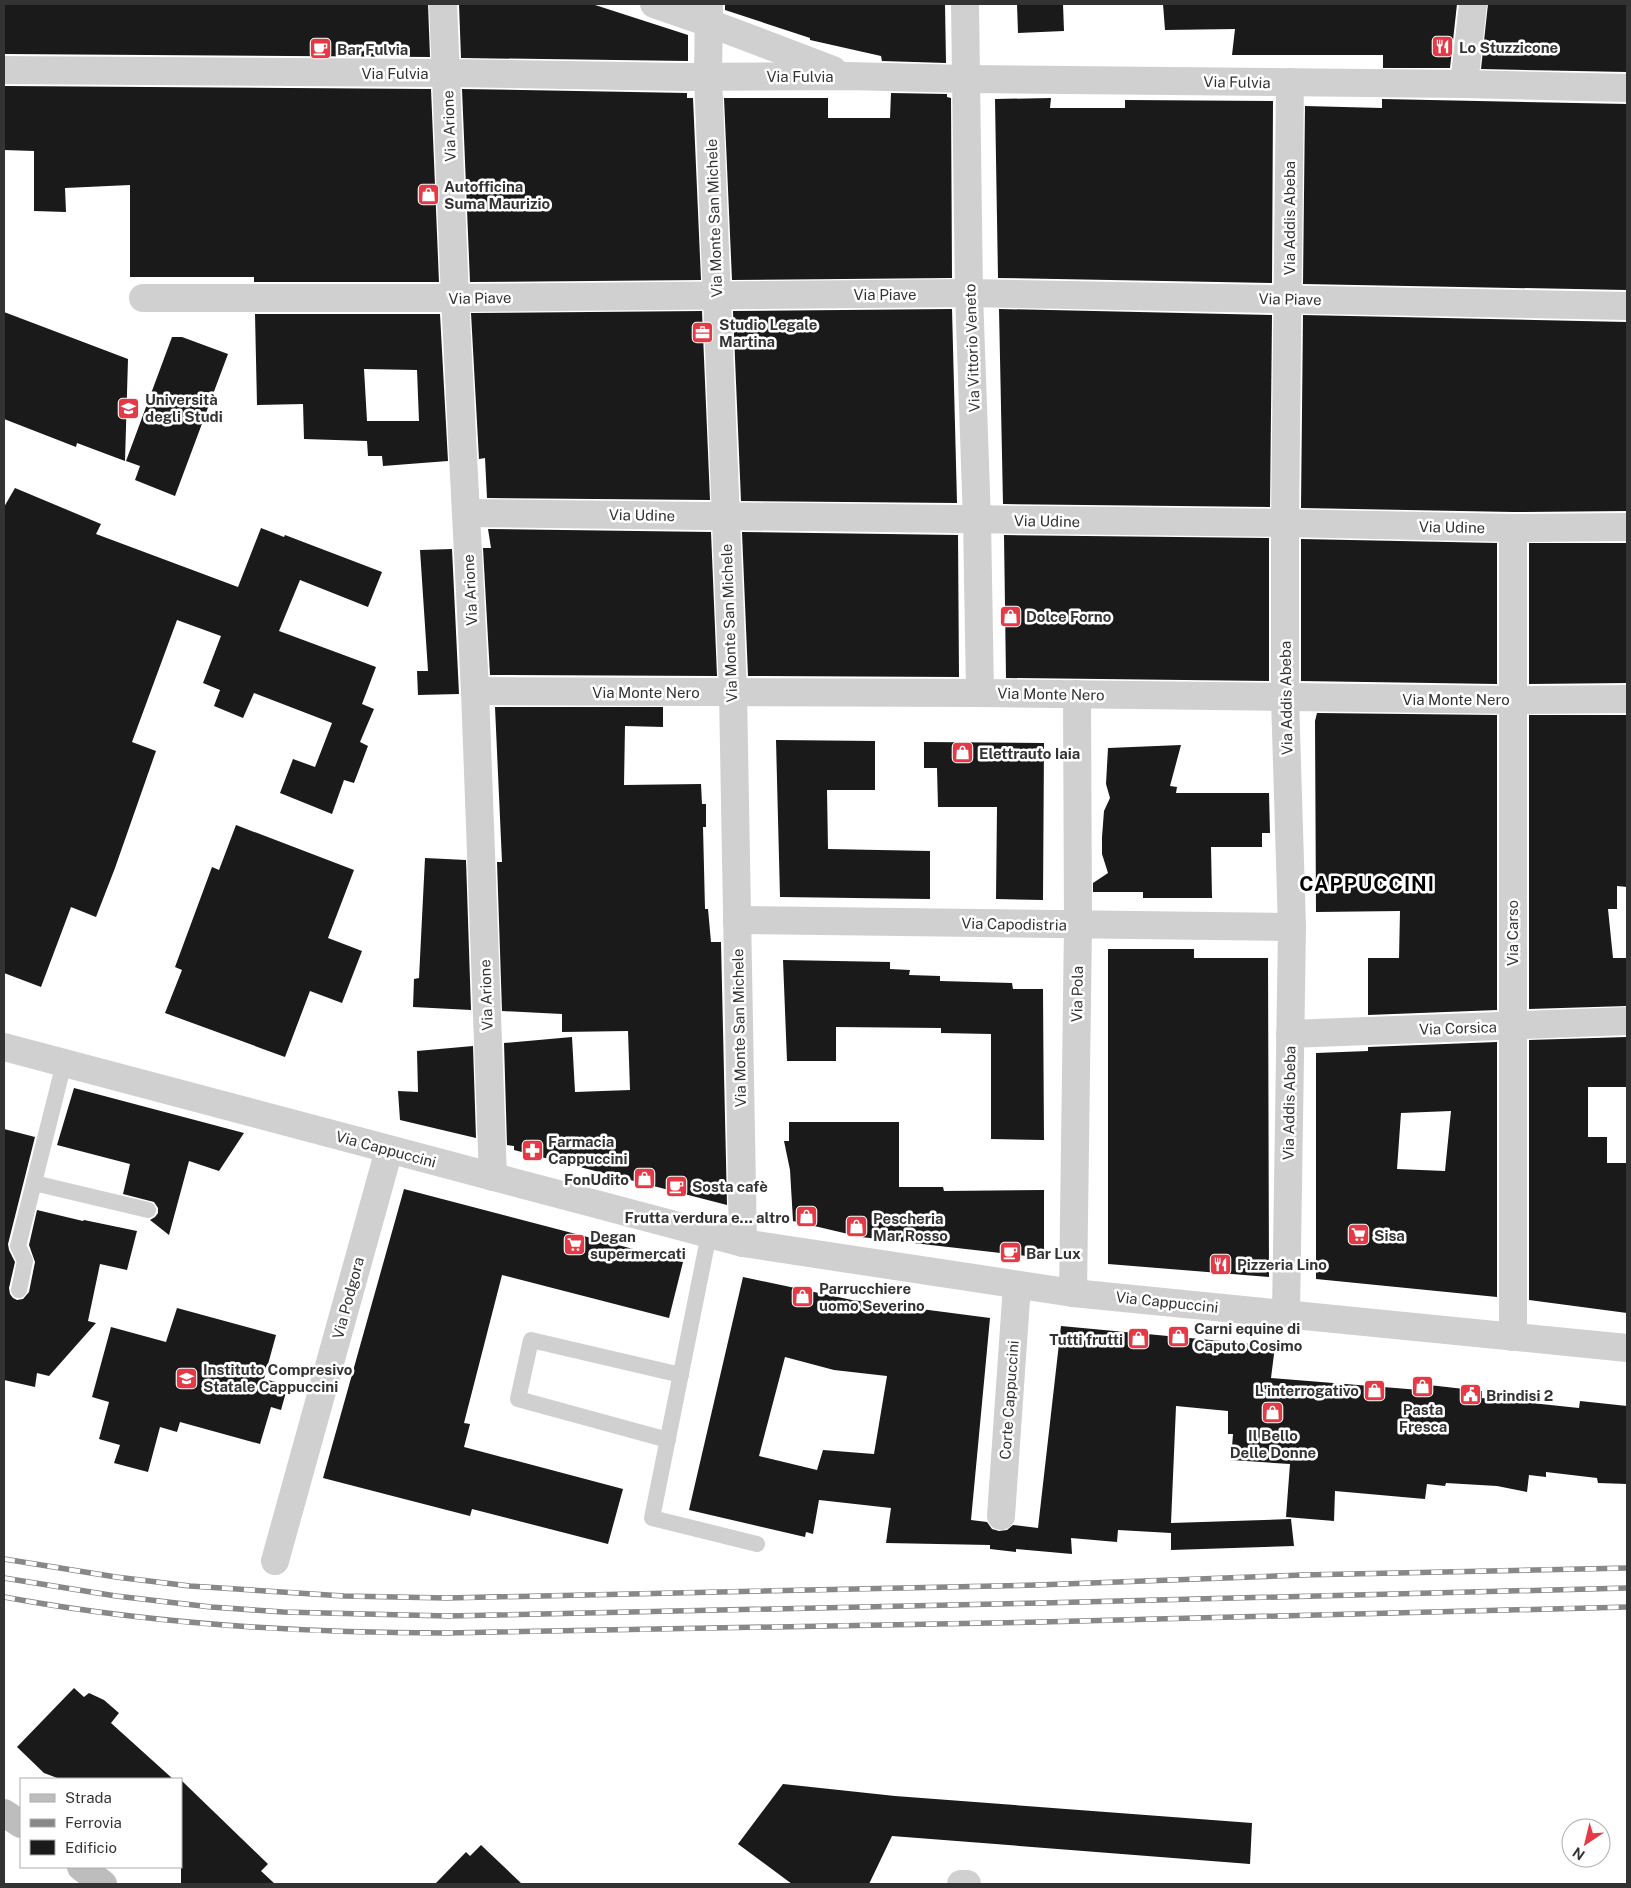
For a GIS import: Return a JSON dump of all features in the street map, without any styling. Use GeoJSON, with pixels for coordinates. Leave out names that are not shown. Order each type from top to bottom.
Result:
{"type":"FeatureCollection","features":[{"type":"Feature","properties":{"kind":"main road"},"geometry":{"type":"LineString","coordinates":[[4,1813],[20,1823]]}},
{"type":"Feature","properties":{"kind":"main road"},"geometry":{"type":"LineString","coordinates":[[82,1868],[103,1884]]}},
{"type":"Feature","properties":{"kind":"street","name":"Via Arione"},"geometry":{"type":"LineString","coordinates":[[444,4],[455,298],[475,692],[493,1177]]}},
{"type":"Feature","properties":{"kind":"street","name":"Via Fulvia"},"geometry":{"type":"LineString","coordinates":[[654,4],[709,13],[847,76]]}},
{"type":"Feature","properties":{"kind":"street","name":"Via Vittorio Veneto"},"geometry":{"type":"LineString","coordinates":[[966,4],[969,293],[977,520],[980,693]]}},
{"type":"Feature","properties":{"kind":"street"},"geometry":{"type":"LineString","coordinates":[[1464,84],[1473,4]]}},
{"type":"Feature","properties":{"kind":"street","name":"Via Monte San Michele"},"geometry":{"type":"LineString","coordinates":[[709,13],[708,76],[732,692],[743,1243]]}},
{"type":"Feature","properties":{"kind":"street","name":"Via Fulvia"},"geometry":{"type":"LineString","coordinates":[[4,70],[447,73],[683,78],[708,76],[847,76],[1627,88]]}},
{"type":"Feature","properties":{"kind":"street","name":"Via Addis Abeba"},"geometry":{"type":"LineString","coordinates":[[1286,1314],[1292,927],[1285,698],[1290,82]]}},
{"type":"Feature","properties":{"kind":"street","name":"Via Piave"},"geometry":{"type":"LineString","coordinates":[[143,298],[455,298],[969,293],[1627,306]]}},
{"type":"Feature","properties":{"kind":"street","name":"Via Udine"},"geometry":{"type":"LineString","coordinates":[[467,513],[1285,523],[1513,528],[1627,527]]}},
{"type":"Feature","properties":{"kind":"street","name":"Via Carso"},"geometry":{"type":"LineString","coordinates":[[1512,1337],[1513,528]]}},
{"type":"Feature","properties":{"kind":"street","name":"Via Monte Nero"},"geometry":{"type":"LineString","coordinates":[[475,692],[980,693],[1285,698],[1627,699]]}},
{"type":"Feature","properties":{"kind":"street","name":"Via Pola"},"geometry":{"type":"LineString","coordinates":[[1073,1293],[1078,925],[1077,694]]}},
{"type":"Feature","properties":{"kind":"street","name":"Via Capodistria"},"geometry":{"type":"LineString","coordinates":[[737,920],[1292,927]]}},
{"type":"Feature","properties":{"kind":"street","name":"Via Corsica"},"geometry":{"type":"LineString","coordinates":[[1290,1034],[1627,1022]]}},
{"type":"Feature","properties":{"kind":"street","name":"Via Cappuccini"},"geometry":{"type":"LineString","coordinates":[[4,1047],[743,1243],[1073,1293],[1627,1348]]}},
{"type":"Feature","properties":{"kind":"street","name":"Via Podgora"},"geometry":{"type":"LineString","coordinates":[[275,1561],[389,1150]]}},
{"type":"Feature","properties":{"kind":"street","name":"Corte Cappuccini"},"geometry":{"type":"LineString","coordinates":[[1001,1516],[1017,1285]]}},
{"type":"Feature","properties":{"kind":"street"},"geometry":{"type":"LineString","coordinates":[[961,1884],[967,1884]]}},
{"type":"Feature","properties":{"kind":"lane"},"geometry":{"type":"LineString","coordinates":[[20,1290],[26,1261],[18,1246],[64,1063]]}},
{"type":"Feature","properties":{"kind":"lane"},"geometry":{"type":"LineString","coordinates":[[34,1183],[148,1210]]}},
{"type":"Feature","properties":{"kind":"lane"},"geometry":{"type":"LineString","coordinates":[[709,1234],[652,1518],[756,1544]]}},
{"type":"Feature","properties":{"kind":"lane"},"geometry":{"type":"LineString","coordinates":[[668,1440],[518,1399],[531,1340],[681,1375]]}},
{"type":"Feature","properties":{"kind":"building"},"geometry":{"type":"Polygon","coordinates":[[[4,4],[428,4],[430,57],[4,54],[4,4]]]}},
{"type":"Feature","properties":{"kind":"building"},"geometry":{"type":"Polygon","coordinates":[[[459,4],[592,4],[688,35],[688,61],[461,58],[459,4]]]}},
{"type":"Feature","properties":{"kind":"building"},"geometry":{"type":"Polygon","coordinates":[[[725,4],[945,4],[946,63],[882,61],[881,56],[810,40],[810,38],[725,10],[725,4]]]}},
{"type":"Feature","properties":{"kind":"building"},"geometry":{"type":"Polygon","coordinates":[[[1017,4],[1063,4],[1064,31],[1018,33],[1017,4]]]}},
{"type":"Feature","properties":{"kind":"building"},"geometry":{"type":"Polygon","coordinates":[[[1163,4],[1457,4],[1450,68],[1383,68],[1383,55],[1232,55],[1235,29],[1165,30],[1163,4]]]}},
{"type":"Feature","properties":{"kind":"building"},"geometry":{"type":"Polygon","coordinates":[[[1488,4],[1627,4],[1627,72],[1481,69],[1488,4]]]}},
{"type":"Feature","properties":{"kind":"building"},"geometry":{"type":"Polygon","coordinates":[[[4,86],[431,89],[439,282],[254,282],[254,277],[130,277],[130,185],[65,188],[66,212],[34,211],[34,151],[4,150],[4,86]]]}},
{"type":"Feature","properties":{"kind":"building"},"geometry":{"type":"Polygon","coordinates":[[[462,89],[687,93],[687,98],[693,98],[701,280],[470,282],[462,89]]]}},
{"type":"Feature","properties":{"kind":"building"},"geometry":{"type":"Polygon","coordinates":[[[891,93],[947,94],[947,97],[951,98],[952,278],[732,280],[724,98],[828,98],[828,118],[890,118],[891,93]]]}},
{"type":"Feature","properties":{"kind":"building"},"geometry":{"type":"Polygon","coordinates":[[[1051,98],[1050,108],[1125,108],[1125,100],[1273,101],[1272,283],[998,278],[995,99],[1051,98]]]}},
{"type":"Feature","properties":{"kind":"building"},"geometry":{"type":"Polygon","coordinates":[[[1382,99],[1627,104],[1627,290],[1303,284],[1305,106],[1382,108],[1382,99]]]}},
{"type":"Feature","properties":{"kind":"building"},"geometry":{"type":"Polygon","coordinates":[[[952,309],[957,503],[741,501],[733,311],[952,309]]]}},
{"type":"Feature","properties":{"kind":"building"},"geometry":{"type":"Polygon","coordinates":[[[999,309],[1272,315],[1270,507],[1003,504],[999,309]]]}},
{"type":"Feature","properties":{"kind":"building"},"geometry":{"type":"Polygon","coordinates":[[[702,311],[710,500],[487,498],[485,458],[479,459],[471,313],[702,311]]]}},
{"type":"Feature","properties":{"kind":"building"},"geometry":{"type":"Polygon","coordinates":[[[4,312],[128,359],[125,461],[77,443],[76,447],[4,419],[4,312]]]}},
{"type":"Feature","properties":{"kind":"building"},"geometry":{"type":"Polygon","coordinates":[[[255,314],[440,314],[448,461],[383,466],[382,456],[368,456],[367,441],[304,439],[303,404],[257,405],[255,314]],[[364,369],[367,421],[419,421],[417,370],[364,369]]]}},
{"type":"Feature","properties":{"kind":"building"},"geometry":{"type":"Polygon","coordinates":[[[1303,315],[1627,322],[1627,511],[1513,512],[1301,508],[1303,315]]]}},
{"type":"Feature","properties":{"kind":"building"},"geometry":{"type":"Polygon","coordinates":[[[172,337],[182,337],[228,354],[175,496],[135,480],[140,466],[126,461],[172,337]]]}},
{"type":"Feature","properties":{"kind":"building"},"geometry":{"type":"Polygon","coordinates":[[[15,488],[101,524],[96,534],[238,587],[261,528],[284,537],[285,535],[382,572],[368,607],[300,580],[279,631],[376,667],[362,704],[374,709],[360,742],[368,746],[354,783],[344,780],[332,814],[280,793],[293,759],[315,767],[332,723],[254,693],[243,718],[214,706],[220,690],[203,683],[221,636],[177,620],[132,742],[156,751],[115,868],[96,917],[71,907],[41,987],[4,973],[4,507],[15,488]]]}},
{"type":"Feature","properties":{"kind":"building"},"geometry":{"type":"Polygon","coordinates":[[[488,529],[711,532],[717,676],[490,675],[483,548],[491,548],[488,529]]]}},
{"type":"Feature","properties":{"kind":"building"},"geometry":{"type":"Polygon","coordinates":[[[742,532],[958,535],[959,677],[748,676],[742,532]]]}},
{"type":"Feature","properties":{"kind":"building"},"geometry":{"type":"Polygon","coordinates":[[[1004,535],[1269,538],[1269,681],[1006,678],[1004,535]]]}},
{"type":"Feature","properties":{"kind":"building"},"geometry":{"type":"Polygon","coordinates":[[[1301,539],[1497,543],[1497,684],[1301,681],[1301,539]]]}},
{"type":"Feature","properties":{"kind":"building"},"geometry":{"type":"Polygon","coordinates":[[[1529,543],[1627,543],[1627,683],[1529,684],[1529,543]]]}},
{"type":"Feature","properties":{"kind":"building"},"geometry":{"type":"Polygon","coordinates":[[[452,549],[459,694],[418,695],[417,671],[428,671],[420,550],[452,549]]]}},
{"type":"Feature","properties":{"kind":"building"},"geometry":{"type":"Polygon","coordinates":[[[495,707],[663,707],[663,727],[625,726],[624,785],[701,784],[702,804],[706,804],[706,827],[703,827],[705,909],[708,909],[711,942],[721,942],[727,1205],[514,1150],[514,1146],[507,1145],[504,1043],[572,1037],[575,1092],[630,1090],[628,1031],[562,1032],[562,1014],[502,1011],[497,862],[502,862],[495,707]]]}},
{"type":"Feature","properties":{"kind":"building"},"geometry":{"type":"Polygon","coordinates":[[[1317,713],[1497,715],[1497,1010],[1368,1015],[1368,958],[1399,958],[1400,911],[1316,912],[1315,721],[1317,713]]]}},
{"type":"Feature","properties":{"kind":"building"},"geometry":{"type":"Polygon","coordinates":[[[1529,715],[1627,715],[1627,887],[1617,886],[1617,909],[1608,909],[1613,958],[1627,958],[1627,1006],[1529,1009],[1529,715]]]}},
{"type":"Feature","properties":{"kind":"building"},"geometry":{"type":"Polygon","coordinates":[[[776,740],[875,741],[875,790],[827,790],[828,849],[930,851],[930,899],[780,897],[776,740]]]}},
{"type":"Feature","properties":{"kind":"building"},"geometry":{"type":"Polygon","coordinates":[[[924,742],[1044,743],[1043,900],[996,899],[997,807],[938,807],[937,768],[924,768],[924,742]]]}},
{"type":"Feature","properties":{"kind":"building"},"geometry":{"type":"Polygon","coordinates":[[[1181,745],[1170,786],[1177,787],[1176,793],[1269,793],[1270,833],[1262,833],[1262,847],[1211,847],[1212,898],[1143,898],[1143,892],[1093,892],[1093,883],[1108,873],[1102,854],[1102,837],[1104,811],[1110,798],[1106,784],[1108,748],[1181,745]]]}},
{"type":"Feature","properties":{"kind":"building"},"geometry":{"type":"Polygon","coordinates":[[[236,825],[354,870],[328,938],[362,951],[342,1003],[310,991],[285,1057],[165,1013],[182,970],[175,967],[212,867],[219,870],[236,825]]]}},
{"type":"Feature","properties":{"kind":"building"},"geometry":{"type":"Polygon","coordinates":[[[425,858],[466,860],[471,1010],[413,1007],[414,979],[419,978],[425,858]]]}},
{"type":"Feature","properties":{"kind":"building"},"geometry":{"type":"Polygon","coordinates":[[[1108,949],[1194,949],[1194,958],[1268,958],[1269,1277],[1108,1264],[1108,949]]]}},
{"type":"Feature","properties":{"kind":"building"},"geometry":{"type":"Polygon","coordinates":[[[783,960],[890,962],[890,969],[910,970],[909,975],[940,976],[940,981],[1012,983],[1013,989],[1043,989],[1044,1140],[991,1139],[991,1034],[941,1033],[941,1028],[836,1027],[836,1061],[787,1061],[783,960]]]}},
{"type":"Feature","properties":{"kind":"building"},"geometry":{"type":"Polygon","coordinates":[[[1627,1037],[1627,1087],[1588,1087],[1588,1137],[1607,1137],[1607,1163],[1627,1163],[1627,1313],[1529,1300],[1529,1040],[1627,1037]]]}},
{"type":"Feature","properties":{"kind":"building"},"geometry":{"type":"Polygon","coordinates":[[[1497,1042],[1497,1297],[1316,1279],[1316,1053],[1368,1051],[1368,1047],[1497,1042]],[[1451,1111],[1401,1113],[1397,1169],[1445,1171],[1451,1111]]]}},
{"type":"Feature","properties":{"kind":"building"},"geometry":{"type":"Polygon","coordinates":[[[473,1046],[476,1138],[400,1120],[398,1091],[418,1092],[417,1051],[473,1046]]]}},
{"type":"Feature","properties":{"kind":"building"},"geometry":{"type":"Polygon","coordinates":[[[74,1088],[244,1133],[219,1171],[189,1161],[169,1235],[150,1220],[158,1213],[158,1208],[154,1202],[123,1194],[130,1164],[57,1145],[74,1088]]]}},
{"type":"Feature","properties":{"kind":"building"},"geometry":{"type":"Polygon","coordinates":[[[789,1122],[899,1122],[899,1187],[943,1187],[944,1191],[1044,1190],[1044,1258],[861,1237],[793,1221],[790,1170],[784,1141],[789,1141],[789,1122]]]}},
{"type":"Feature","properties":{"kind":"building"},"geometry":{"type":"Polygon","coordinates":[[[4,1129],[35,1137],[8,1244],[15,1262],[9,1288],[13,1298],[17,1300],[23,1299],[29,1292],[35,1262],[29,1245],[37,1210],[137,1231],[127,1270],[100,1264],[88,1321],[96,1323],[49,1376],[37,1373],[35,1387],[4,1380],[4,1129]]]}},
{"type":"Feature","properties":{"kind":"building"},"geometry":{"type":"Polygon","coordinates":[[[404,1189],[683,1262],[669,1318],[502,1275],[464,1423],[470,1424],[464,1447],[623,1489],[608,1544],[472,1509],[470,1516],[323,1478],[404,1189]]]}},
{"type":"Feature","properties":{"kind":"building"},"geometry":{"type":"Polygon","coordinates":[[[743,1277],[852,1300],[990,1318],[971,1520],[987,1522],[992,1529],[999,1531],[1007,1530],[1013,1525],[1038,1528],[1061,1326],[1275,1346],[1271,1378],[1420,1390],[1420,1384],[1482,1391],[1482,1398],[1579,1408],[1580,1401],[1627,1406],[1627,1484],[1598,1483],[1597,1478],[1546,1472],[1546,1477],[1529,1475],[1527,1492],[1497,1486],[1446,1483],[1445,1486],[1427,1484],[1425,1499],[1335,1491],[1334,1521],[1286,1517],[1290,1464],[1231,1460],[1233,1434],[1228,1434],[1228,1411],[1176,1406],[1171,1523],[1291,1519],[1294,1546],[1171,1550],[1171,1533],[1118,1530],[1117,1542],[1071,1538],[1072,1554],[1016,1549],[1016,1552],[990,1549],[990,1545],[886,1543],[891,1508],[819,1500],[813,1534],[806,1532],[805,1537],[689,1510],[743,1277]],[[785,1357],[759,1456],[817,1470],[823,1450],[874,1454],[887,1376],[834,1370],[785,1357]]]}},
{"type":"Feature","properties":{"kind":"building"},"geometry":{"type":"Polygon","coordinates":[[[177,1308],[276,1335],[264,1379],[288,1385],[281,1410],[271,1407],[260,1444],[180,1422],[177,1432],[160,1427],[148,1472],[114,1463],[120,1445],[99,1439],[109,1402],[92,1397],[111,1327],[166,1342],[177,1308]]]}},
{"type":"Feature","properties":{"kind":"building"},"geometry":{"type":"Polygon","coordinates":[[[74,1688],[84,1697],[89,1693],[104,1700],[119,1713],[111,1723],[172,1778],[57,1778],[44,1773],[17,1747],[74,1688]]]}},
{"type":"Feature","properties":{"kind":"building"},"geometry":{"type":"Polygon","coordinates":[[[182,1781],[268,1864],[261,1871],[275,1884],[181,1884],[182,1781]]]}},
{"type":"Feature","properties":{"kind":"building"},"geometry":{"type":"Polygon","coordinates":[[[783,1784],[895,1796],[1252,1823],[1250,1864],[892,1836],[869,1884],[792,1884],[738,1844],[783,1784]]]}},
{"type":"Feature","properties":{"kind":"building"},"geometry":{"type":"Polygon","coordinates":[[[481,1845],[522,1884],[435,1884],[466,1852],[470,1856],[481,1845]]]}},
{"type":"Feature","properties":{"kind":"railway"},"geometry":{"type":"LineString","coordinates":[[4,1559],[116,1577],[190,1586],[344,1596],[447,1598],[1037,1585],[1302,1575],[1627,1568]]}},
{"type":"Feature","properties":{"kind":"railway"},"geometry":{"type":"LineString","coordinates":[[4,1578],[116,1596],[211,1607],[283,1612],[448,1616],[1627,1588]]}},
{"type":"Feature","properties":{"kind":"railway"},"geometry":{"type":"LineString","coordinates":[[4,1597],[114,1614],[169,1620],[279,1629],[390,1633],[1041,1622],[1627,1607]]}},
{"type":"Feature","properties":{"kind":"place","name":"Lo Stuzzicone"},"geometry":{"type":"Point","coordinates":[1443,47]}},
{"type":"Feature","properties":{"kind":"place","name":"Bar Fulvia"},"geometry":{"type":"Point","coordinates":[321,49]}},
{"type":"Feature","properties":{"kind":"place","name":"Autofficina Suma Maurizio"},"geometry":{"type":"Point","coordinates":[428,195]}},
{"type":"Feature","properties":{"kind":"place","name":"Studio Legale Martina"},"geometry":{"type":"Point","coordinates":[703,333]}},
{"type":"Feature","properties":{"kind":"place","name":"Università degli Studi"},"geometry":{"type":"Point","coordinates":[129,408]}},
{"type":"Feature","properties":{"kind":"place","name":"Dolce Forno"},"geometry":{"type":"Point","coordinates":[1010,616]}},
{"type":"Feature","properties":{"kind":"place","name":"Elettrauto Iaia"},"geometry":{"type":"Point","coordinates":[963,753]}},
{"type":"Feature","properties":{"kind":"place","name":"Farmacia Cappuccini"},"geometry":{"type":"Point","coordinates":[532,1150]}},
{"type":"Feature","properties":{"kind":"place","name":"FonUdito"},"geometry":{"type":"Point","coordinates":[645,1179]}},
{"type":"Feature","properties":{"kind":"place","name":"Sosta cafè"},"geometry":{"type":"Point","coordinates":[676,1186]}},
{"type":"Feature","properties":{"kind":"place","name":"Frutta verdura e... altro"},"geometry":{"type":"Point","coordinates":[806,1217]}},
{"type":"Feature","properties":{"kind":"place","name":"Pescheria Mar Rosso"},"geometry":{"type":"Point","coordinates":[857,1227]}},
{"type":"Feature","properties":{"kind":"place","name":"Sisa"},"geometry":{"type":"Point","coordinates":[1358,1235]}},
{"type":"Feature","properties":{"kind":"place","name":"Degan supermercati"},"geometry":{"type":"Point","coordinates":[574,1245]}},
{"type":"Feature","properties":{"kind":"place","name":"Bar Lux"},"geometry":{"type":"Point","coordinates":[1010,1253]}},
{"type":"Feature","properties":{"kind":"place","name":"Pizzeria Lino"},"geometry":{"type":"Point","coordinates":[1221,1264]}},
{"type":"Feature","properties":{"kind":"place","name":"Parrucchiere uomo Severino"},"geometry":{"type":"Point","coordinates":[803,1297]}},
{"type":"Feature","properties":{"kind":"place","name":"Carni equine di Caputo Cosimo"},"geometry":{"type":"Point","coordinates":[1178,1337]}},
{"type":"Feature","properties":{"kind":"place","name":"Tutti frutti"},"geometry":{"type":"Point","coordinates":[1139,1339]}},
{"type":"Feature","properties":{"kind":"place","name":"Instituto Compresivo Statale Cappuccini"},"geometry":{"type":"Point","coordinates":[187,1378]}},
{"type":"Feature","properties":{"kind":"place","name":"Pasta Fresca"},"geometry":{"type":"Point","coordinates":[1423,1386]}},
{"type":"Feature","properties":{"kind":"place","name":"L'interrogativo"},"geometry":{"type":"Point","coordinates":[1375,1390]}},
{"type":"Feature","properties":{"kind":"place","name":"Brindisi 2"},"geometry":{"type":"Point","coordinates":[1470,1395]}},
{"type":"Feature","properties":{"kind":"place","name":"Il Bello Delle Donne"},"geometry":{"type":"Point","coordinates":[1273,1412]}},
{"type":"Feature","properties":{"kind":"district","name":"CAPPUCCINI"},"geometry":{"type":"Point","coordinates":[1367,884]}}]}
